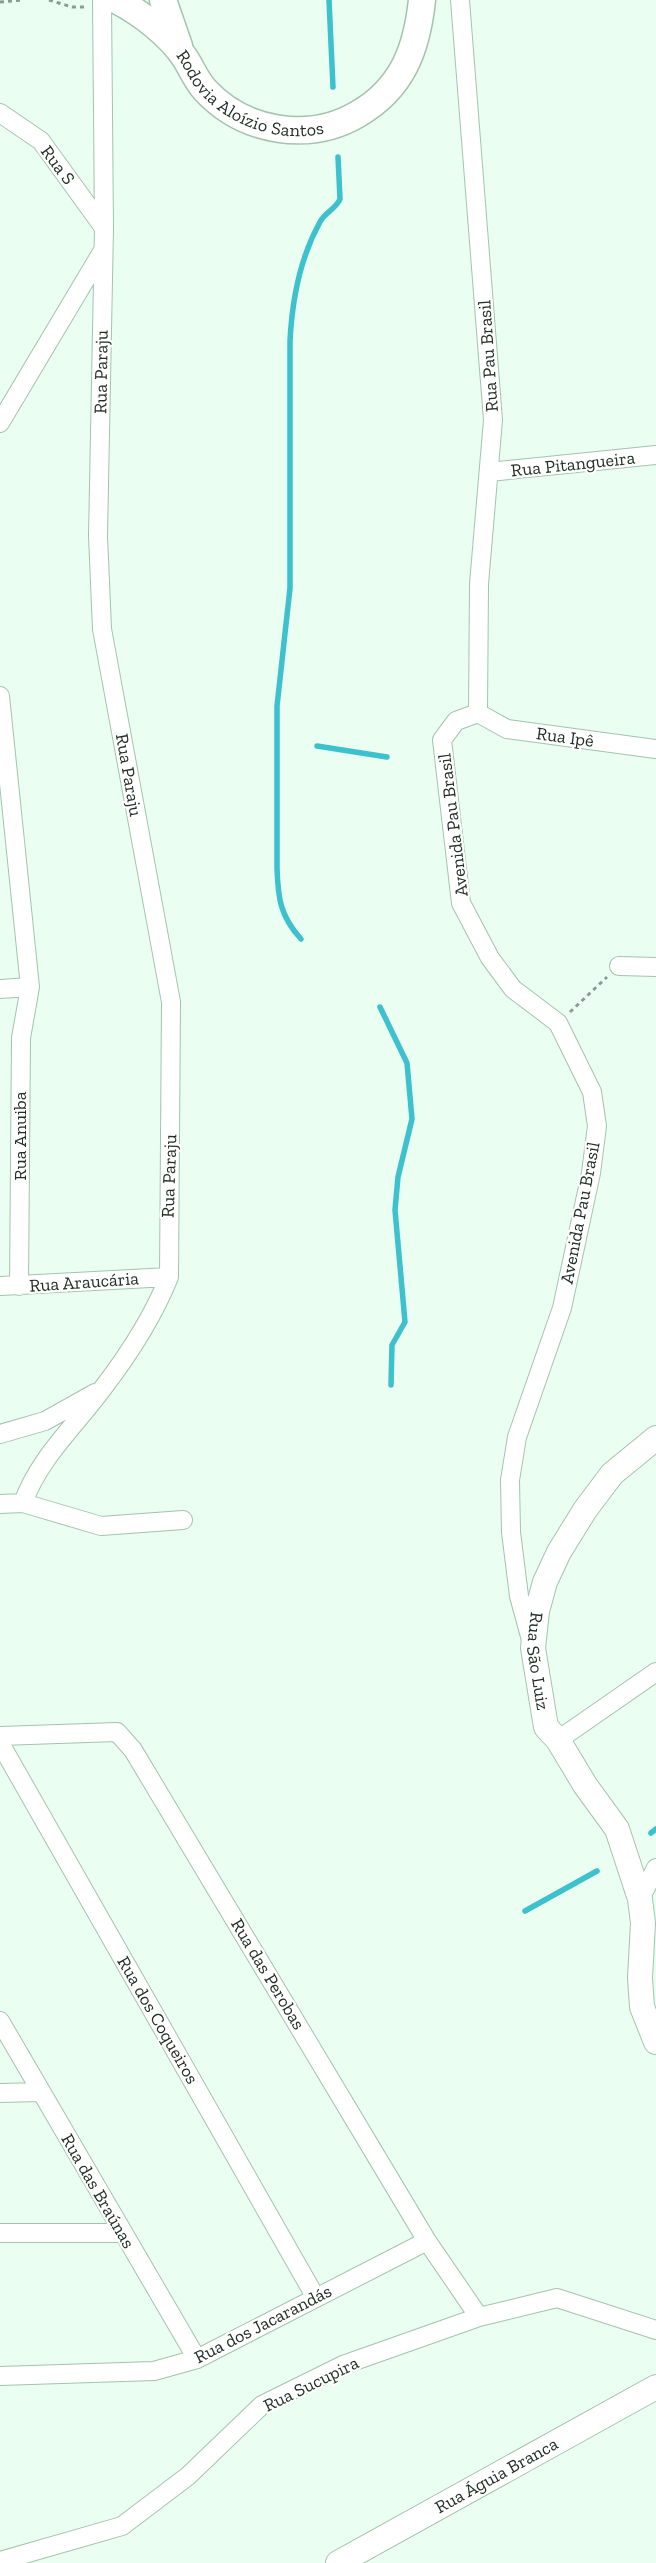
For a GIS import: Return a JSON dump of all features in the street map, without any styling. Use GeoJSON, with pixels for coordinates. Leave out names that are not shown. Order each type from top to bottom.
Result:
{"type":"FeatureCollection","features":[{"type":"Feature","properties":{"kind":"main road"},"geometry":{"type":"LineString","coordinates":[[164,0],[185,58]]}},
{"type":"Feature","properties":{"kind":"main road","name":"Rodovia Aloízio Santos"},"geometry":{"type":"LineString","coordinates":[[107,2],[156,28],[185,58],[195,77],[206,91],[232,112],[247,120],[279,129],[296,131],[333,125],[368,109],[395,83],[413,51],[422,0]]}},
{"type":"Feature","properties":{"kind":"street","name":"Rua Pau Brasil"},"geometry":{"type":"LineString","coordinates":[[460,0],[493,420],[479,584],[478,713]]}},
{"type":"Feature","properties":{"kind":"street","name":"Rua Paraju"},"geometry":{"type":"LineString","coordinates":[[23,1503],[31,1480],[40,1466],[104,1388],[156,1309],[169,1276],[171,1002],[102,629],[98,536],[107,2]]}},
{"type":"Feature","properties":{"kind":"street","name":"Rua S"},"geometry":{"type":"LineString","coordinates":[[0,113],[41,142],[104,228]]}},
{"type":"Feature","properties":{"kind":"street"},"geometry":{"type":"LineString","coordinates":[[0,423],[104,249]]}},
{"type":"Feature","properties":{"kind":"street","name":"Rua Pitangueira"},"geometry":{"type":"LineString","coordinates":[[489,472],[656,455]]}},
{"type":"Feature","properties":{"kind":"street","name":"Rua Anuiba"},"geometry":{"type":"LineString","coordinates":[[0,696],[30,988],[21,1038],[20,1286]]}},
{"type":"Feature","properties":{"kind":"street","name":"Rua Ipê"},"geometry":{"type":"LineString","coordinates":[[478,713],[507,729],[656,749]]}},
{"type":"Feature","properties":{"kind":"street","name":"Avenida Pau Brasil"},"geometry":{"type":"LineString","coordinates":[[478,713],[456,721],[442,740],[461,903],[490,958],[513,989],[558,1023],[592,1092],[597,1126],[591,1173],[562,1308],[516,1437],[510,1480],[511,1532],[519,1596],[533,1648]]}},
{"type":"Feature","properties":{"kind":"street"},"geometry":{"type":"LineString","coordinates":[[619,966],[656,967]]}},
{"type":"Feature","properties":{"kind":"street"},"geometry":{"type":"LineString","coordinates":[[0,989],[30,988]]}},
{"type":"Feature","properties":{"kind":"street","name":"Rua Araucária"},"geometry":{"type":"LineString","coordinates":[[0,1286],[169,1276]]}},
{"type":"Feature","properties":{"kind":"street"},"geometry":{"type":"LineString","coordinates":[[0,1434],[45,1421],[104,1388]]}},
{"type":"Feature","properties":{"kind":"street","name":"Rua São Luiz"},"geometry":{"type":"LineString","coordinates":[[656,1438],[612,1474],[584,1510],[558,1552],[545,1582],[537,1611],[533,1648],[546,1727],[558,1740],[585,1785],[617,1829],[640,1899],[643,1923],[640,1978],[642,2007],[656,2042]]}},
{"type":"Feature","properties":{"kind":"street"},"geometry":{"type":"LineString","coordinates":[[0,1504],[23,1503],[101,1526],[183,1520]]}},
{"type":"Feature","properties":{"kind":"street"},"geometry":{"type":"LineString","coordinates":[[558,1740],[656,1672]]}},
{"type":"Feature","properties":{"kind":"street","name":"Rua das Perobas"},"geometry":{"type":"LineString","coordinates":[[0,1736],[117,1732],[133,1750],[427,2241],[479,2317]]}},
{"type":"Feature","properties":{"kind":"street","name":"Rua dos Coqueiros"},"geometry":{"type":"LineString","coordinates":[[0,1743],[316,2298]]}},
{"type":"Feature","properties":{"kind":"street"},"geometry":{"type":"LineString","coordinates":[[640,1899],[656,1868]]}},
{"type":"Feature","properties":{"kind":"street","name":"Rua das Braúnas"},"geometry":{"type":"LineString","coordinates":[[0,2021],[197,2359]]}},
{"type":"Feature","properties":{"kind":"street"},"geometry":{"type":"LineString","coordinates":[[0,2093],[40,2092]]}},
{"type":"Feature","properties":{"kind":"street"},"geometry":{"type":"LineString","coordinates":[[0,2233],[123,2233]]}},
{"type":"Feature","properties":{"kind":"street","name":"Rua dos Jacarandás"},"geometry":{"type":"LineString","coordinates":[[0,2376],[154,2371],[197,2359],[427,2241]]}},
{"type":"Feature","properties":{"kind":"street","name":"Rua Sucupira"},"geometry":{"type":"LineString","coordinates":[[0,2561],[122,2526],[188,2476],[262,2405],[343,2365],[479,2317],[557,2298],[656,2330]]}},
{"type":"Feature","properties":{"kind":"street","name":"Rua Águia Branca"},"geometry":{"type":"LineString","coordinates":[[338,2563],[656,2387]]}},
{"type":"Feature","properties":{"kind":"path"},"geometry":{"type":"LineString","coordinates":[[0,2],[23,0]]}},
{"type":"Feature","properties":{"kind":"path"},"geometry":{"type":"LineString","coordinates":[[49,0],[72,7],[107,2]]}},
{"type":"Feature","properties":{"kind":"path"},"geometry":{"type":"LineString","coordinates":[[558,1023],[619,966]]}},
{"type":"Feature","properties":{"kind":"waterway"},"geometry":{"type":"LineString","coordinates":[[329,0],[333,87]]}},
{"type":"Feature","properties":{"kind":"waterway"},"geometry":{"type":"LineString","coordinates":[[301,939],[284,914],[279,898],[277,868],[277,706],[290,588],[290,341],[295,295],[307,250],[322,219],[340,199],[338,157]]}},
{"type":"Feature","properties":{"kind":"waterway"},"geometry":{"type":"LineString","coordinates":[[317,746],[387,757]]}},
{"type":"Feature","properties":{"kind":"waterway"},"geometry":{"type":"LineString","coordinates":[[380,1007],[407,1063],[412,1119],[398,1177],[395,1210],[405,1322],[392,1345],[391,1385]]}},
{"type":"Feature","properties":{"kind":"waterway"},"geometry":{"type":"LineString","coordinates":[[651,1833],[656,1829]]}},
{"type":"Feature","properties":{"kind":"waterway"},"geometry":{"type":"LineString","coordinates":[[525,1911],[597,1871]]}}]}
